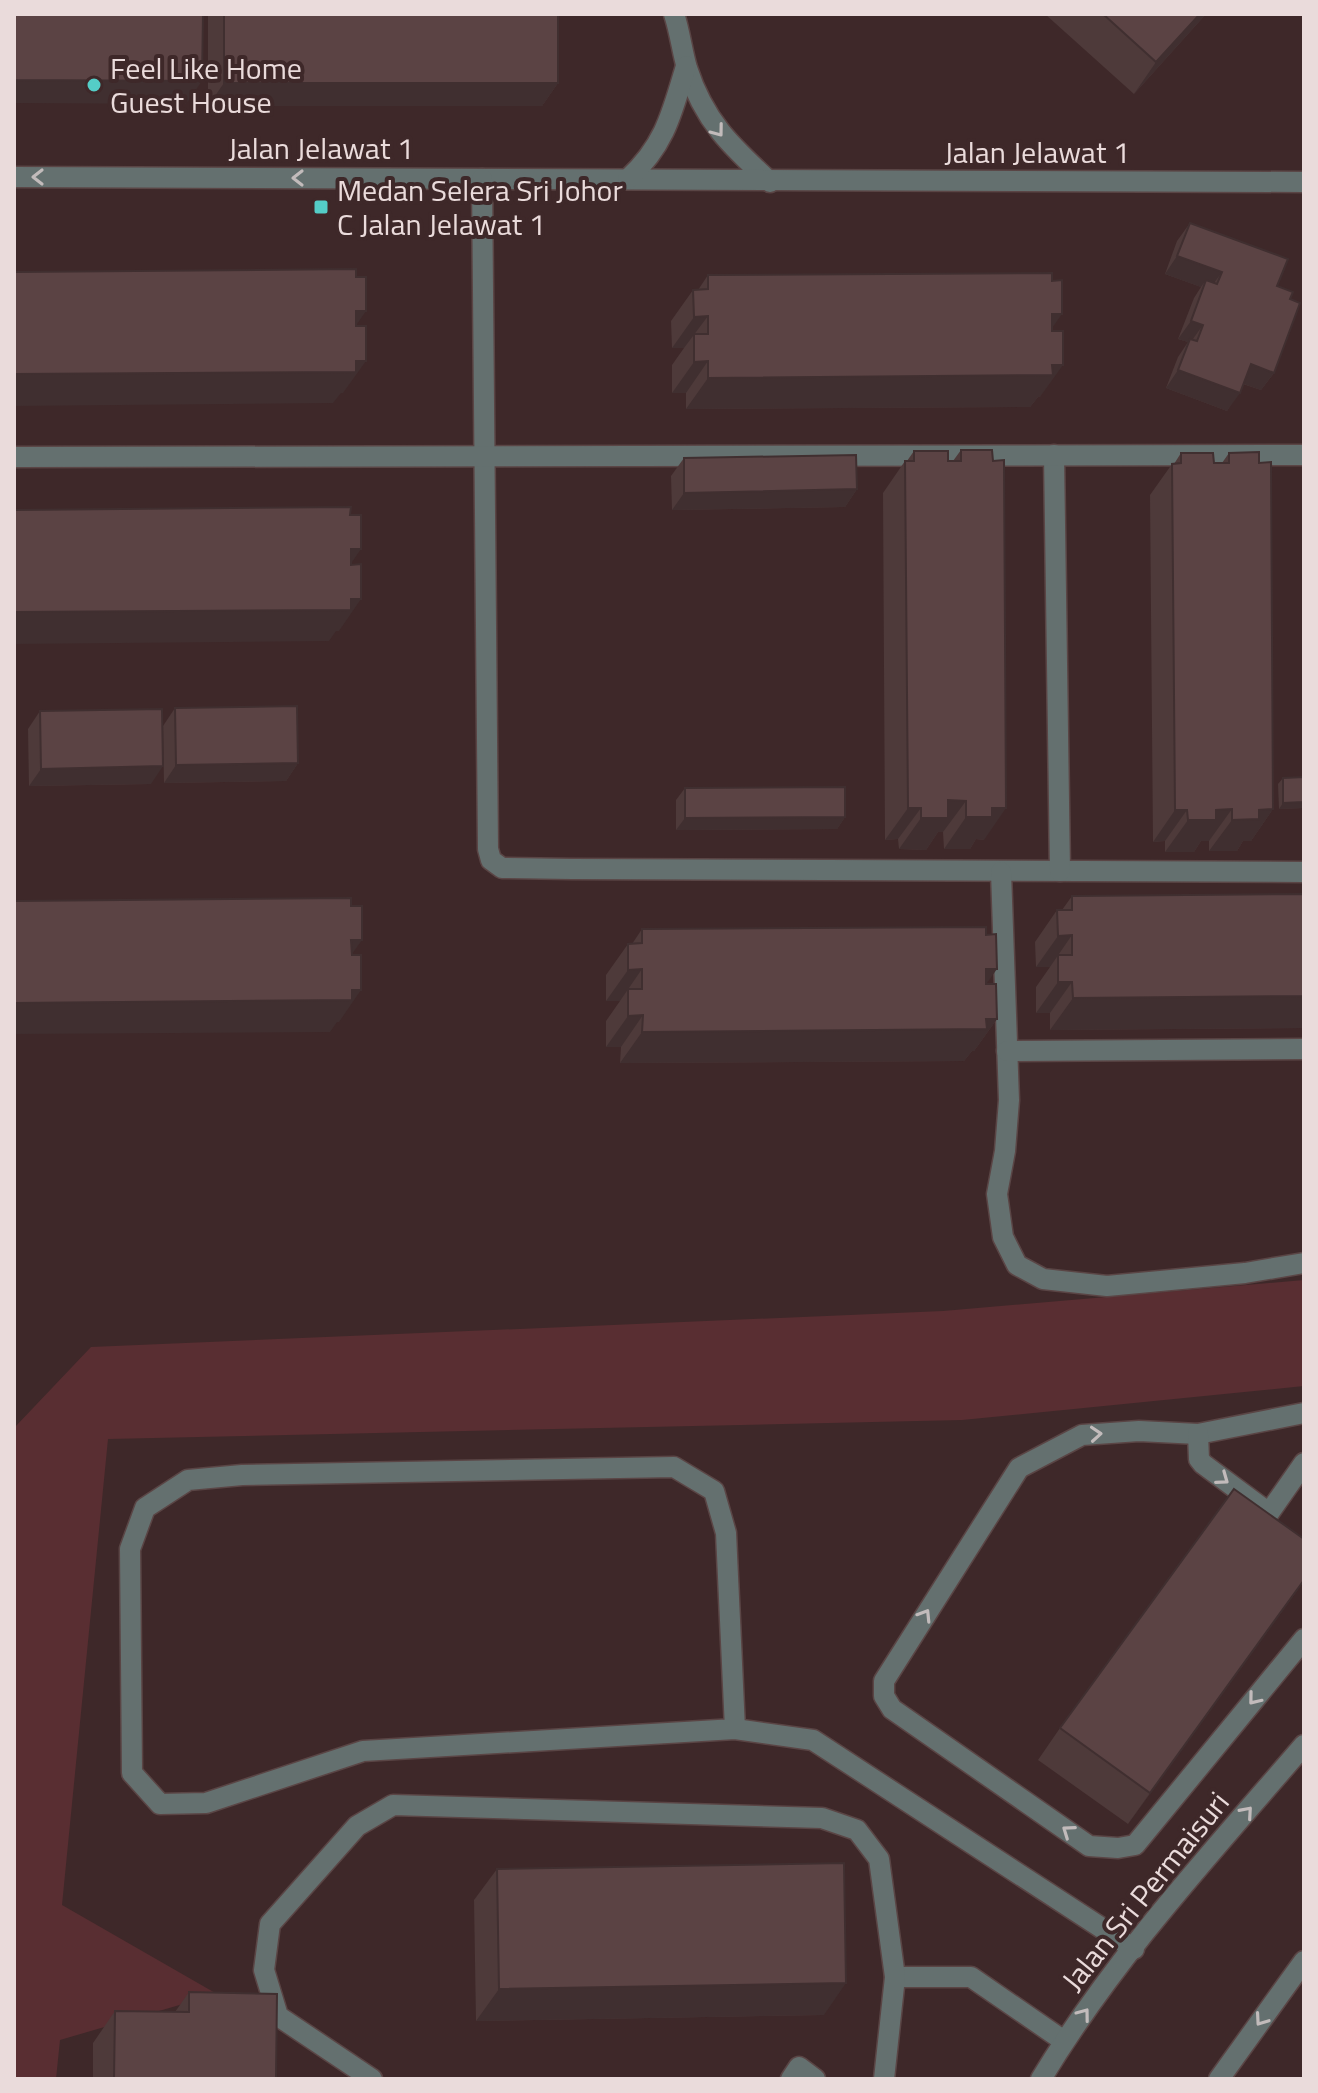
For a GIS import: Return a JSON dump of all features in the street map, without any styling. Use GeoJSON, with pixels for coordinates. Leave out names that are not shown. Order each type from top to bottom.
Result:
{"type":"FeatureCollection","features":[{"type":"Feature","properties":{"kind":"street"},"geometry":{"type":"LineString","coordinates":[[674,14],[686,66],[701,104],[727,142],[770,182]]}},
{"type":"Feature","properties":{"kind":"street"},"geometry":{"type":"LineString","coordinates":[[628,179],[655,151],[670,118],[686,66]]}},
{"type":"Feature","properties":{"kind":"street","name":"Jalan Jelawat 1"},"geometry":{"type":"LineString","coordinates":[[14,177],[1304,182]]}},
{"type":"Feature","properties":{"kind":"street"},"geometry":{"type":"LineString","coordinates":[[482,179],[488,849],[491,860],[502,868],[1304,872]]}},
{"type":"Feature","properties":{"kind":"street"},"geometry":{"type":"LineString","coordinates":[[1054,455],[1060,871]]}},
{"type":"Feature","properties":{"kind":"street"},"geometry":{"type":"LineString","coordinates":[[14,457],[1304,455]]}},
{"type":"Feature","properties":{"kind":"street"},"geometry":{"type":"LineString","coordinates":[[1001,872],[1009,1100],[1005,1151],[997,1194],[1003,1237],[1017,1265],[1043,1279],[1107,1286],[1245,1273],[1304,1263]]}},
{"type":"Feature","properties":{"kind":"street"},"geometry":{"type":"LineString","coordinates":[[1007,1051],[1304,1049]]}},
{"type":"Feature","properties":{"kind":"street"},"geometry":{"type":"LineString","coordinates":[[1304,1413],[1198,1434],[1139,1431],[1082,1435],[1019,1468],[884,1681],[884,1696],[892,1709],[1089,1846],[1118,1848],[1135,1845],[1304,1639]]}},
{"type":"Feature","properties":{"kind":"street"},"geometry":{"type":"LineString","coordinates":[[1198,1434],[1199,1459],[1203,1464],[1269,1513],[1304,1463]]}},
{"type":"Feature","properties":{"kind":"street"},"geometry":{"type":"LineString","coordinates":[[735,1729],[726,1533],[714,1491],[674,1467],[242,1475],[188,1480],[145,1508],[130,1549],[132,1773],[160,1804],[206,1803],[363,1751],[735,1729],[813,1740],[1134,1949]]}},
{"type":"Feature","properties":{"kind":"street","name":"Jalan Sri Permaisuri"},"geometry":{"type":"LineString","coordinates":[[1041,2079],[1064,2041],[1162,1911],[1304,1745]]}},
{"type":"Feature","properties":{"kind":"street"},"geometry":{"type":"LineString","coordinates":[[372,2079],[278,2016],[264,1970],[270,1924],[357,1826],[393,1805],[822,1818],[857,1830],[879,1859],[895,1977],[884,2079]]}},
{"type":"Feature","properties":{"kind":"street"},"geometry":{"type":"LineString","coordinates":[[1219,2079],[1304,1961]]}},
{"type":"Feature","properties":{"kind":"street"},"geometry":{"type":"LineString","coordinates":[[895,1977],[971,1977],[1064,2041]]}},
{"type":"Feature","properties":{"kind":"street"},"geometry":{"type":"LineString","coordinates":[[791,2079],[799,2067],[815,2079]]}},
{"type":"Feature","properties":{"kind":"shaded area"},"geometry":{"type":"Polygon","coordinates":[[[1304,1280],[1304,1386],[962,1420],[108,1439],[62,1905],[217,1994],[60,2040],[56,2079],[14,2079],[15,1427],[91,1347],[943,1311],[1304,1280]]]}},
{"type":"Feature","properties":{"kind":"building"},"geometry":{"type":"Polygon","coordinates":[[[14,14],[203,14],[202,81],[14,80],[14,14]]]}},
{"type":"Feature","properties":{"kind":"building"},"geometry":{"type":"Polygon","coordinates":[[[224,14],[558,14],[558,83],[224,83],[224,14]]]}},
{"type":"Feature","properties":{"kind":"building"},"geometry":{"type":"Polygon","coordinates":[[[1103,14],[1200,14],[1156,62],[1103,14]]]}},
{"type":"Feature","properties":{"kind":"building"},"geometry":{"type":"Polygon","coordinates":[[[1190,223],[1288,259],[1277,286],[1293,292],[1290,299],[1300,303],[1274,373],[1251,364],[1240,393],[1178,370],[1190,339],[1197,341],[1203,325],[1191,321],[1206,280],[1217,284],[1222,272],[1177,256],[1190,223]]]}},
{"type":"Feature","properties":{"kind":"building"},"geometry":{"type":"Polygon","coordinates":[[[356,269],[356,277],[366,277],[366,311],[356,311],[356,326],[366,326],[366,361],[356,361],[356,372],[14,374],[14,272],[356,269]]]}},
{"type":"Feature","properties":{"kind":"building"},"geometry":{"type":"Polygon","coordinates":[[[1052,273],[1052,281],[1062,280],[1062,314],[1052,314],[1052,331],[1063,331],[1063,365],[1052,365],[1053,375],[708,378],[708,361],[694,362],[694,334],[708,334],[708,316],[694,317],[693,290],[708,289],[708,275],[1052,273]]]}},
{"type":"Feature","properties":{"kind":"building"},"geometry":{"type":"Polygon","coordinates":[[[961,450],[992,450],[993,461],[1004,460],[1006,808],[992,808],[992,817],[966,817],[966,801],[948,800],[948,818],[921,818],[921,808],[908,808],[905,461],[914,461],[914,451],[948,451],[948,461],[961,461],[961,450]]]}},
{"type":"Feature","properties":{"kind":"building"},"geometry":{"type":"Polygon","coordinates":[[[1259,452],[1259,463],[1271,462],[1273,809],[1259,810],[1259,819],[1232,820],[1232,809],[1216,810],[1216,820],[1188,820],[1187,810],[1175,810],[1172,464],[1181,463],[1181,453],[1213,453],[1214,463],[1229,463],[1229,453],[1259,452]]]}},
{"type":"Feature","properties":{"kind":"building"},"geometry":{"type":"Polygon","coordinates":[[[856,455],[857,489],[684,493],[684,458],[856,455]]]}},
{"type":"Feature","properties":{"kind":"building"},"geometry":{"type":"Polygon","coordinates":[[[351,507],[350,515],[361,515],[361,549],[351,549],[351,565],[361,564],[361,599],[351,599],[351,610],[14,612],[14,510],[351,507]]]}},
{"type":"Feature","properties":{"kind":"building"},"geometry":{"type":"Polygon","coordinates":[[[297,706],[298,763],[176,765],[175,708],[297,706]]]}},
{"type":"Feature","properties":{"kind":"building"},"geometry":{"type":"Polygon","coordinates":[[[162,709],[163,766],[41,769],[40,711],[162,709]]]}},
{"type":"Feature","properties":{"kind":"building"},"geometry":{"type":"Polygon","coordinates":[[[1304,777],[1304,802],[1283,803],[1283,778],[1304,777]]]}},
{"type":"Feature","properties":{"kind":"building"},"geometry":{"type":"Polygon","coordinates":[[[845,787],[845,817],[685,818],[685,788],[845,787]]]}},
{"type":"Feature","properties":{"kind":"building"},"geometry":{"type":"Polygon","coordinates":[[[1304,894],[1304,996],[1073,998],[1072,982],[1058,982],[1058,955],[1072,955],[1072,935],[1058,936],[1057,910],[1072,910],[1072,896],[1304,894]]]}},
{"type":"Feature","properties":{"kind":"building"},"geometry":{"type":"Polygon","coordinates":[[[351,898],[351,906],[362,906],[362,940],[351,940],[352,955],[361,955],[361,990],[352,990],[352,1000],[14,1003],[14,901],[351,898]]]}},
{"type":"Feature","properties":{"kind":"building"},"geometry":{"type":"Polygon","coordinates":[[[986,927],[986,935],[996,934],[997,969],[986,969],[986,984],[996,984],[997,1019],[986,1019],[987,1029],[642,1032],[643,1015],[628,1016],[628,989],[642,989],[642,969],[628,970],[628,944],[642,943],[642,929],[986,927]]]}},
{"type":"Feature","properties":{"kind":"building"},"geometry":{"type":"Polygon","coordinates":[[[1234,1489],[1304,1539],[1304,1580],[1150,1793],[1060,1728],[1234,1489]]]}},
{"type":"Feature","properties":{"kind":"building"},"geometry":{"type":"Polygon","coordinates":[[[844,1863],[846,1983],[499,1989],[497,1869],[844,1863]]]}},
{"type":"Feature","properties":{"kind":"building"},"geometry":{"type":"Polygon","coordinates":[[[189,1992],[277,1994],[276,2079],[114,2079],[115,2011],[189,2012],[189,1992]]]}},
{"type":"Feature","properties":{"kind":"place","name":"Feel Like Home Guest House"},"geometry":{"type":"Point","coordinates":[94,85]}},
{"type":"Feature","properties":{"kind":"place","name":"Medan Selera Sri Johor C Jalan Jelawat 1"},"geometry":{"type":"Point","coordinates":[321,207]}}]}
